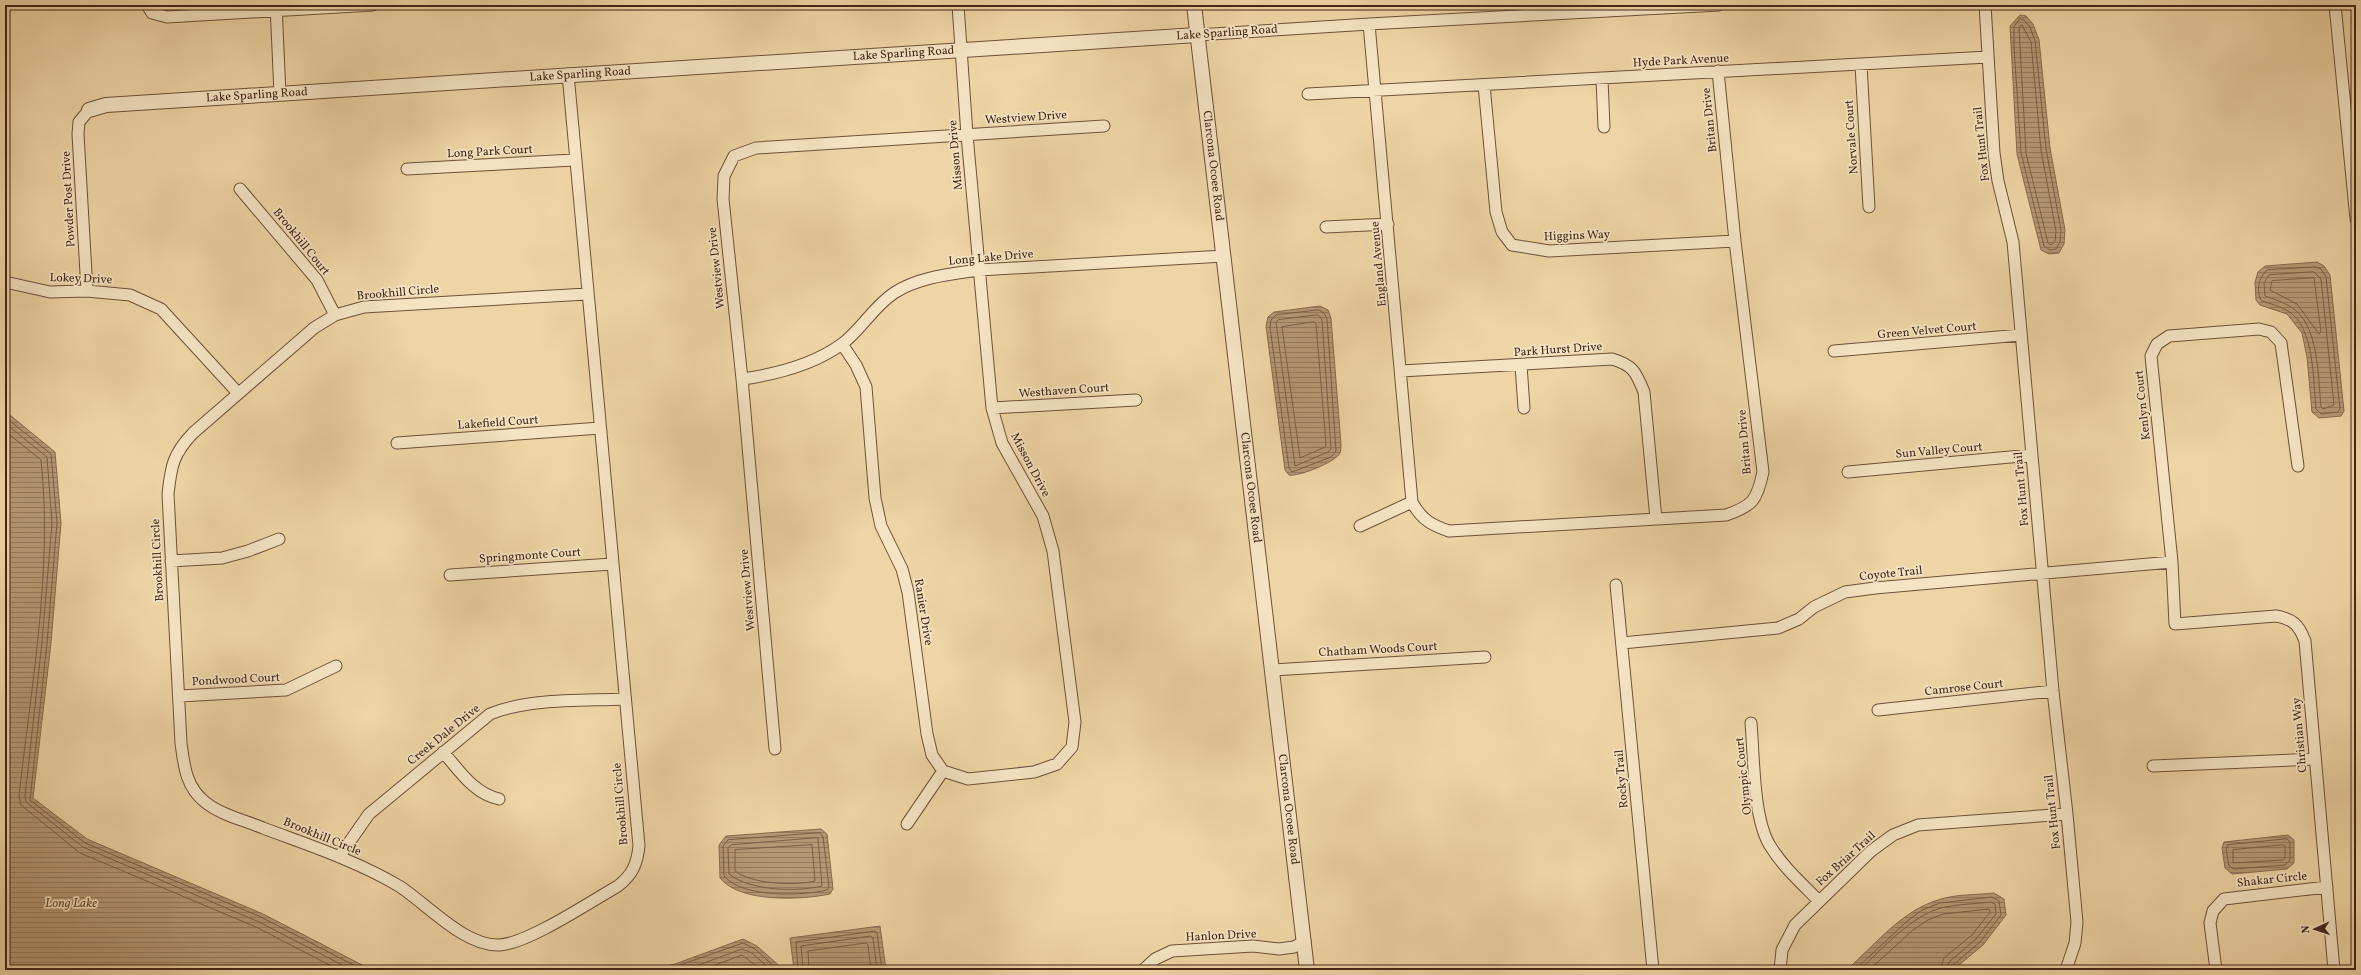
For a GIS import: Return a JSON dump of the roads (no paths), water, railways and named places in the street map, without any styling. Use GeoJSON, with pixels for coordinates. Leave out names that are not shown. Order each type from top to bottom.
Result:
{"type":"FeatureCollection","features":[{"type":"Feature","properties":{"kind":"street"},"geometry":{"type":"LineString","coordinates":[[147,5],[152,13],[166,17],[276,8],[373,5]]}},
{"type":"Feature","properties":{"kind":"street","name":"Misson Drive"},"geometry":{"type":"LineString","coordinates":[[943,771],[968,779],[1034,772],[1058,764],[1072,747],[1075,722],[1053,551],[1043,516],[1002,443],[992,408],[967,135],[958,5]]}},
{"type":"Feature","properties":{"kind":"street","name":"Clarcona Ocoee Road"},"geometry":{"type":"LineString","coordinates":[[1194,5],[1305,941],[1307,970]]}},
{"type":"Feature","properties":{"kind":"street","name":"Lake Sparling Road"},"geometry":{"type":"LineString","coordinates":[[89,110],[106,104],[280,94],[568,74],[1197,36],[1370,24],[1719,5]]}},
{"type":"Feature","properties":{"kind":"street","name":"Fox Hunt Trail"},"geometry":{"type":"LineString","coordinates":[[1985,5],[1994,153],[1998,181],[2013,242],[2053,691],[2067,814],[2077,922],[2075,943],[2066,970]]}},
{"type":"Feature","properties":{"kind":"street"},"geometry":{"type":"LineString","coordinates":[[2335,5],[2356,219]]}},
{"type":"Feature","properties":{"kind":"street"},"geometry":{"type":"LineString","coordinates":[[276,8],[280,94]]}},
{"type":"Feature","properties":{"kind":"street","name":"England Avenue"},"geometry":{"type":"LineString","coordinates":[[1370,24],[1412,502]]}},
{"type":"Feature","properties":{"kind":"street","name":"Hyde Park Avenue"},"geometry":{"type":"LineString","coordinates":[[1308,94],[1376,89],[1602,79],[1718,71],[1861,65],[1988,57]]}},
{"type":"Feature","properties":{"kind":"street","name":"Norvale Court"},"geometry":{"type":"LineString","coordinates":[[1861,65],[1869,207]]}},
{"type":"Feature","properties":{"kind":"street","name":"Britan Drive"},"geometry":{"type":"LineString","coordinates":[[1412,502],[1419,514],[1430,524],[1449,531],[1726,515],[1746,509],[1759,491],[1763,472],[1735,241],[1718,71]]}},
{"type":"Feature","properties":{"kind":"street","name":"Brookhill Circle"},"geometry":{"type":"LineString","coordinates":[[568,74],[574,160],[587,294],[600,428],[624,699],[639,846],[638,861],[629,877],[618,886],[526,938],[519,941],[498,945],[475,940],[399,887],[339,857],[226,813],[205,803],[191,788],[184,766],[171,561],[168,494],[171,467],[179,448],[238,393],[314,328],[335,315],[364,308],[587,294]]}},
{"type":"Feature","properties":{"kind":"street"},"geometry":{"type":"LineString","coordinates":[[1602,79],[1604,127]]}},
{"type":"Feature","properties":{"kind":"street","name":"Higgins Way"},"geometry":{"type":"LineString","coordinates":[[1484,85],[1496,212],[1502,232],[1512,245],[1549,251],[1735,241]]}},
{"type":"Feature","properties":{"kind":"street","name":"Powder Post Drive"},"geometry":{"type":"LineString","coordinates":[[87,291],[78,134],[79,122],[89,110]]}},
{"type":"Feature","properties":{"kind":"street","name":"Westview Drive"},"geometry":{"type":"LineString","coordinates":[[775,749],[742,379],[722,199],[724,176],[734,156],[756,148],[1104,126]]}},
{"type":"Feature","properties":{"kind":"street","name":"Long Park Court"},"geometry":{"type":"LineString","coordinates":[[407,169],[574,160]]}},
{"type":"Feature","properties":{"kind":"street","name":"Brookhill Court"},"geometry":{"type":"LineString","coordinates":[[240,189],[317,280],[335,315]]}},
{"type":"Feature","properties":{"kind":"street"},"geometry":{"type":"LineString","coordinates":[[1326,227],[1388,224]]}},
{"type":"Feature","properties":{"kind":"street","name":"Long Lake Drive"},"geometry":{"type":"LineString","coordinates":[[742,379],[777,374],[810,362],[842,344],[873,310],[895,293],[916,283],[948,275],[979,270],[1224,256]]}},
{"type":"Feature","properties":{"kind":"street","name":"Lokey Drive"},"geometry":{"type":"LineString","coordinates":[[5,282],[50,292],[87,291],[130,295],[161,309],[238,393]]}},
{"type":"Feature","properties":{"kind":"street","name":"Kenlyn Court"},"geometry":{"type":"LineString","coordinates":[[2175,624],[2172,562],[2151,356],[2157,344],[2168,336],[2259,329],[2271,332],[2281,343],[2298,466]]}},
{"type":"Feature","properties":{"kind":"street","name":"Green Velvet Court"},"geometry":{"type":"LineString","coordinates":[[1834,351],[2022,336]]}},
{"type":"Feature","properties":{"kind":"street","name":"Ranier Drive"},"geometry":{"type":"LineString","coordinates":[[842,344],[856,365],[866,387],[875,498],[881,526],[902,568],[908,592],[927,734],[932,755],[943,771]]}},
{"type":"Feature","properties":{"kind":"street","name":"Park Hurst Drive"},"geometry":{"type":"LineString","coordinates":[[1401,371],[1612,359],[1626,363],[1637,374],[1644,392],[1656,519]]}},
{"type":"Feature","properties":{"kind":"street"},"geometry":{"type":"LineString","coordinates":[[1521,365],[1524,408]]}},
{"type":"Feature","properties":{"kind":"street","name":"Westhaven Court"},"geometry":{"type":"LineString","coordinates":[[992,408],[1136,400]]}},
{"type":"Feature","properties":{"kind":"street","name":"Lakefield Court"},"geometry":{"type":"LineString","coordinates":[[397,443],[600,428]]}},
{"type":"Feature","properties":{"kind":"street","name":"Sun Valley Court"},"geometry":{"type":"LineString","coordinates":[[1848,472],[2032,455]]}},
{"type":"Feature","properties":{"kind":"street"},"geometry":{"type":"LineString","coordinates":[[1360,526],[1412,502]]}},
{"type":"Feature","properties":{"kind":"street"},"geometry":{"type":"LineString","coordinates":[[171,561],[222,558],[248,551],[279,539]]}},
{"type":"Feature","properties":{"kind":"street","name":"Coyote Trail"},"geometry":{"type":"LineString","coordinates":[[1622,642],[1778,628],[1799,619],[1814,607],[1845,592],[1875,588],[2172,562]]}},
{"type":"Feature","properties":{"kind":"street","name":"Springmonte Court"},"geometry":{"type":"LineString","coordinates":[[450,575],[612,564]]}},
{"type":"Feature","properties":{"kind":"street","name":"Rocky Trail"},"geometry":{"type":"LineString","coordinates":[[1616,585],[1653,970]]}},
{"type":"Feature","properties":{"kind":"street","name":"Christian Way"},"geometry":{"type":"LineString","coordinates":[[2175,624],[2276,616],[2290,619],[2297,624],[2305,642],[2334,970]]}},
{"type":"Feature","properties":{"kind":"street","name":"Chatham Woods Court"},"geometry":{"type":"LineString","coordinates":[[1273,670],[1485,657]]}},
{"type":"Feature","properties":{"kind":"street","name":"Pondwood Court"},"geometry":{"type":"LineString","coordinates":[[180,696],[286,690],[336,666]]}},
{"type":"Feature","properties":{"kind":"street","name":"Camrose Court"},"geometry":{"type":"LineString","coordinates":[[1878,710],[2053,691]]}},
{"type":"Feature","properties":{"kind":"street","name":"Creek Dale Drive"},"geometry":{"type":"LineString","coordinates":[[339,857],[369,814],[490,714],[507,707],[624,699]]}},
{"type":"Feature","properties":{"kind":"street","name":"Olympic Court"},"geometry":{"type":"LineString","coordinates":[[1751,723],[1758,809],[1768,842],[1786,869],[1819,901]]}},
{"type":"Feature","properties":{"kind":"street"},"geometry":{"type":"LineString","coordinates":[[443,752],[471,784],[485,796],[499,799]]}},
{"type":"Feature","properties":{"kind":"street"},"geometry":{"type":"LineString","coordinates":[[2153,766],[2315,759]]}},
{"type":"Feature","properties":{"kind":"street"},"geometry":{"type":"LineString","coordinates":[[907,824],[943,771]]}},
{"type":"Feature","properties":{"kind":"street","name":"Fox Briar Trail"},"geometry":{"type":"LineString","coordinates":[[1780,970],[1782,950],[1795,925],[1872,851],[1893,835],[1918,825],[2067,814]]}},
{"type":"Feature","properties":{"kind":"street","name":"Shakar Circle"},"geometry":{"type":"LineString","coordinates":[[2216,970],[2210,923],[2213,911],[2224,898],[2327,887]]}},
{"type":"Feature","properties":{"kind":"street","name":"Hanlon Drive"},"geometry":{"type":"LineString","coordinates":[[1143,970],[1155,959],[1172,952],[1253,946],[1279,949],[1294,947],[1305,941]]}},
{"type":"Feature","properties":{"kind":"water"},"geometry":{"type":"Polygon","coordinates":[[[2020,15],[2026,16],[2033,24],[2039,40],[2050,148],[2065,230],[2064,244],[2059,253],[2049,254],[2041,250],[2017,154],[2010,26],[2020,15]]]}},
{"type":"Feature","properties":{"kind":"water"},"geometry":{"type":"Polygon","coordinates":[[[2317,262],[2324,266],[2330,275],[2344,411],[2341,416],[2319,418],[2312,412],[2307,357],[2302,333],[2287,314],[2260,305],[2256,300],[2255,282],[2258,272],[2265,266],[2317,262]]]}},
{"type":"Feature","properties":{"kind":"water"},"geometry":{"type":"Polygon","coordinates":[[[1320,306],[1328,310],[1331,318],[1341,451],[1332,461],[1300,474],[1289,475],[1285,470],[1266,326],[1268,317],[1274,312],[1320,306]]]}},
{"type":"Feature","properties":{"kind":"water","name":"Long Lake"},"geometry":{"type":"Polygon","coordinates":[[[5,411],[55,452],[61,523],[51,643],[33,798],[87,839],[263,914],[372,970],[5,970],[5,411]]]}},
{"type":"Feature","properties":{"kind":"water"},"geometry":{"type":"Polygon","coordinates":[[[821,829],[827,834],[833,889],[830,894],[803,898],[772,898],[756,896],[729,886],[720,878],[719,845],[726,836],[821,829]]]}},
{"type":"Feature","properties":{"kind":"water"},"geometry":{"type":"Polygon","coordinates":[[[2288,835],[2294,840],[2294,863],[2287,869],[2232,874],[2225,868],[2222,848],[2224,842],[2288,835]]]}},
{"type":"Feature","properties":{"kind":"water"},"geometry":{"type":"Polygon","coordinates":[[[1994,893],[2004,899],[2006,915],[1983,945],[1953,970],[1851,970],[1852,965],[1892,927],[1914,911],[1938,900],[1951,897],[1994,893]]]}},
{"type":"Feature","properties":{"kind":"water"},"geometry":{"type":"Polygon","coordinates":[[[880,926],[886,970],[794,970],[790,938],[880,926]]]}},
{"type":"Feature","properties":{"kind":"water"},"geometry":{"type":"Polygon","coordinates":[[[743,939],[757,946],[784,970],[647,970],[675,964],[743,939]]]}}]}
